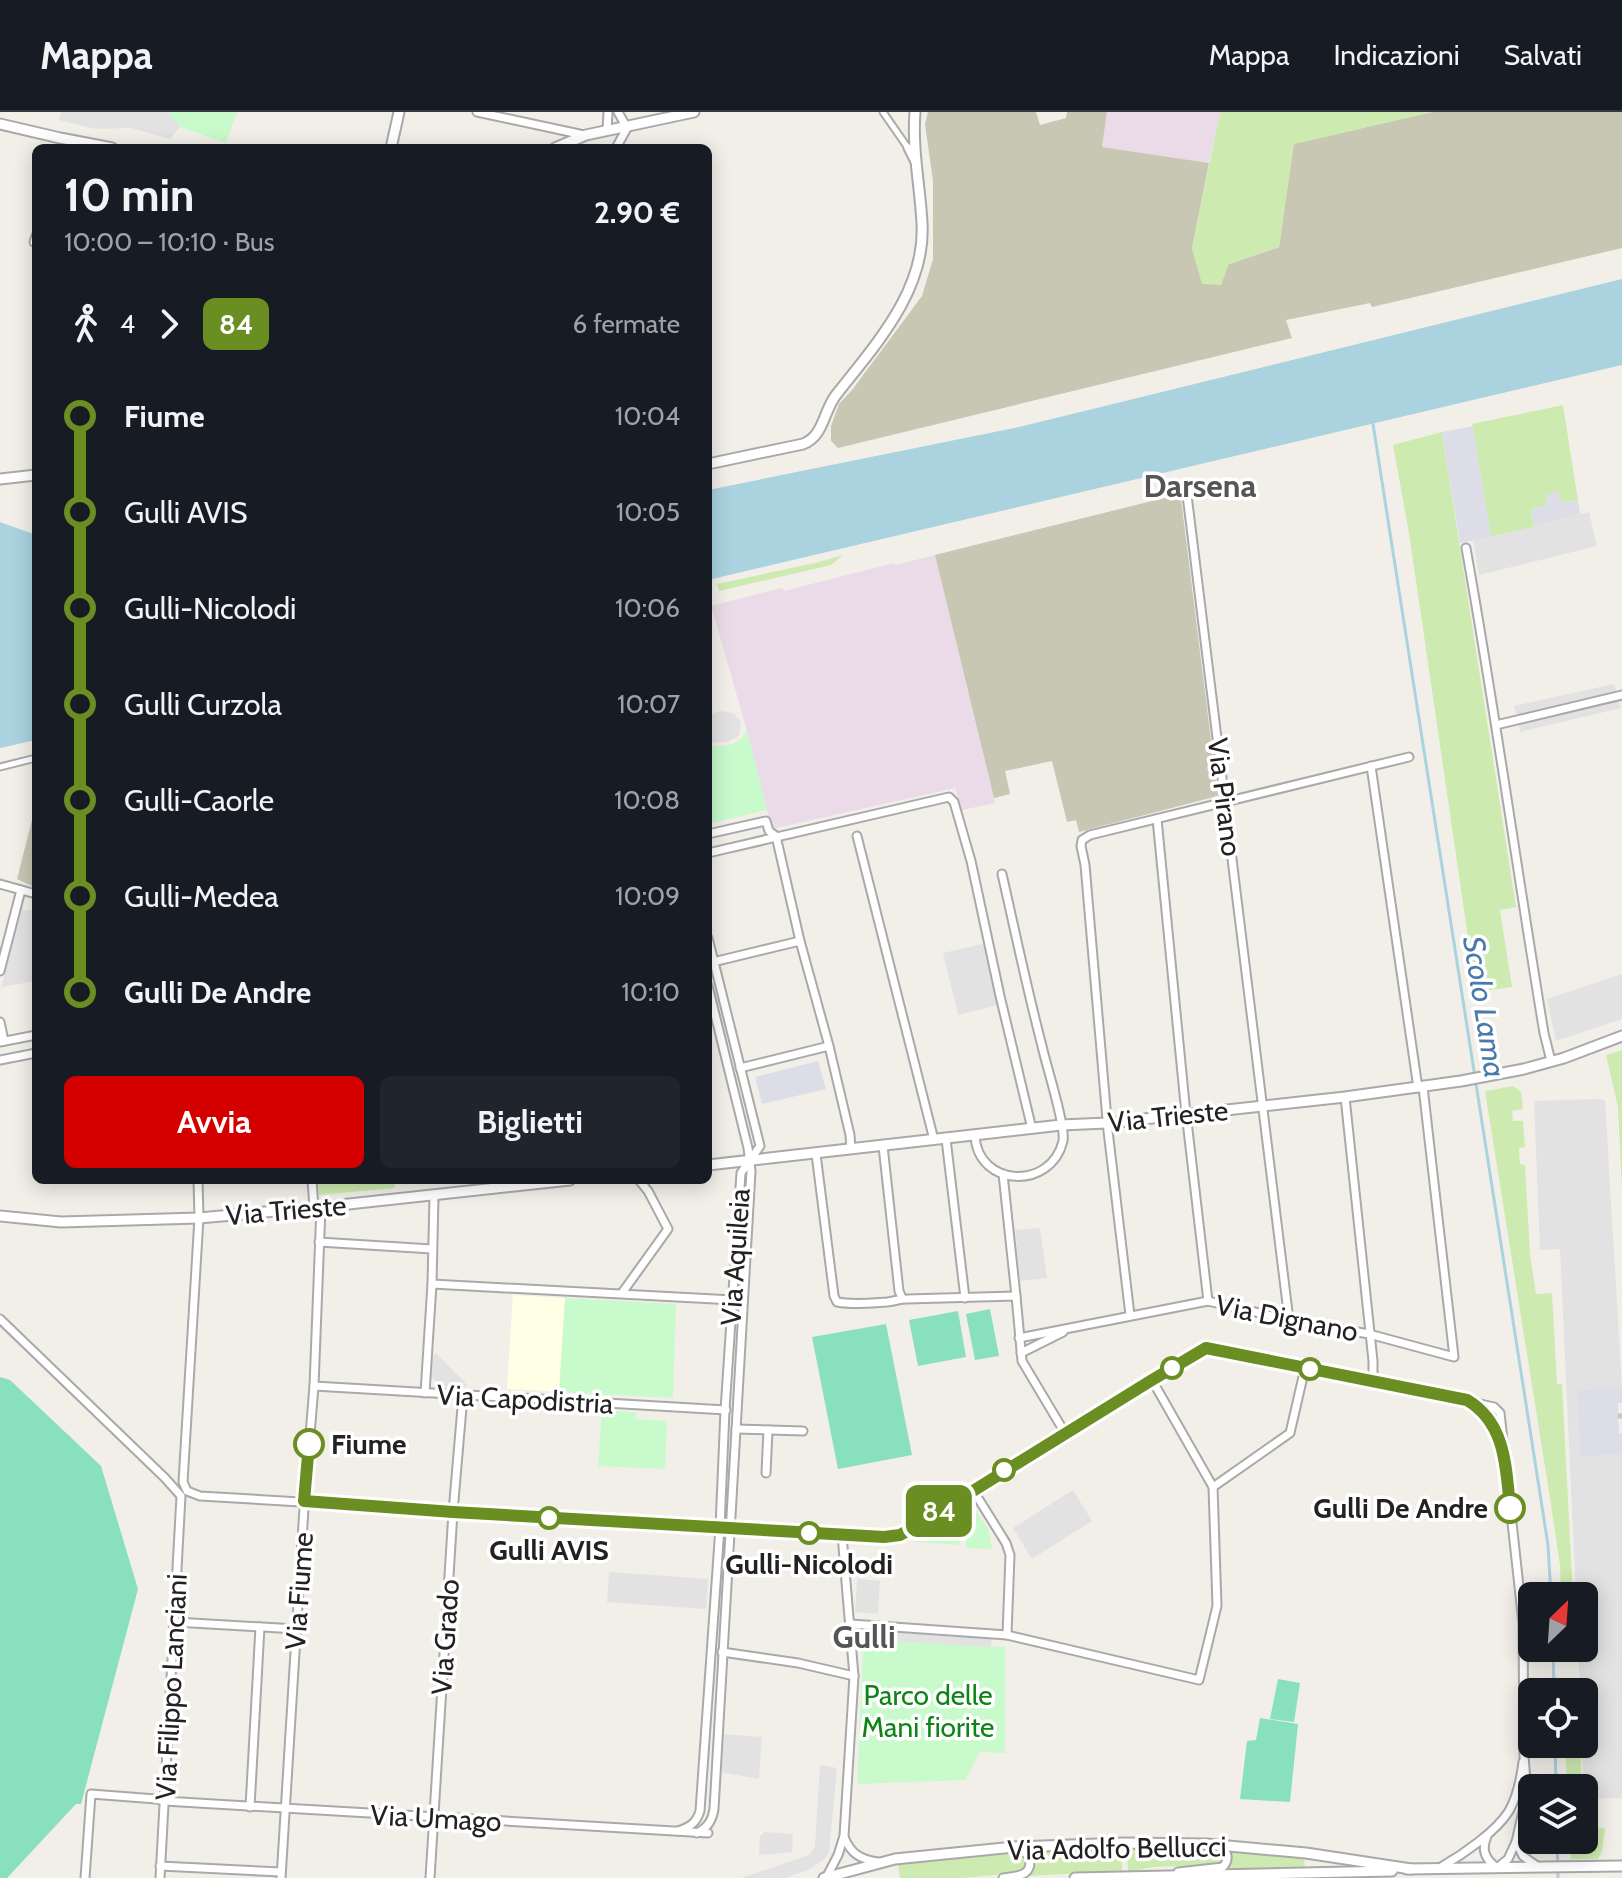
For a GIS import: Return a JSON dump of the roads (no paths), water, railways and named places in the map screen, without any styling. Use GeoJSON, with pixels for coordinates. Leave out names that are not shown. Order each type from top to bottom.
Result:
{"type":"FeatureCollection","features":[{"type":"Feature","properties":{"kind":"street"},"geometry":{"type":"LineString","coordinates":[[392,144],[399,112]]}},
{"type":"Feature","properties":{"kind":"street"},"geometry":{"type":"LineString","coordinates":[[477,112],[586,135]]}},
{"type":"Feature","properties":{"kind":"street"},"geometry":{"type":"LineString","coordinates":[[607,131],[608,112]]}},
{"type":"Feature","properties":{"kind":"street"},"geometry":{"type":"LineString","coordinates":[[618,112],[627,128]]}},
{"type":"Feature","properties":{"kind":"street"},"geometry":{"type":"LineString","coordinates":[[565,144],[586,135],[694,112]]}},
{"type":"Feature","properties":{"kind":"street"},"geometry":{"type":"LineString","coordinates":[[883,112],[916,164]]}},
{"type":"Feature","properties":{"kind":"street"},"geometry":{"type":"LineString","coordinates":[[712,463],[811,441],[821,427],[832,400],[901,307],[918,261],[922,225],[913,137],[915,112]]}},
{"type":"Feature","properties":{"kind":"street"},"geometry":{"type":"LineString","coordinates":[[0,124],[58,143]]}},
{"type":"Feature","properties":{"kind":"street"},"geometry":{"type":"LineString","coordinates":[[618,144],[627,128]]}},
{"type":"Feature","properties":{"kind":"street"},"geometry":{"type":"LineString","coordinates":[[0,479],[32,475]]}},
{"type":"Feature","properties":{"kind":"street","name":"Via Pirano"},"geometry":{"type":"LineString","coordinates":[[1186,487],[1289,1320]]}},
{"type":"Feature","properties":{"kind":"street"},"geometry":{"type":"LineString","coordinates":[[1466,548],[1540,1010],[1551,1061]]}},
{"type":"Feature","properties":{"kind":"street"},"geometry":{"type":"LineString","coordinates":[[1496,725],[1622,695]]}},
{"type":"Feature","properties":{"kind":"street"},"geometry":{"type":"LineString","coordinates":[[1130,1315],[1107,1123],[1082,840],[1090,835],[1409,757]]}},
{"type":"Feature","properties":{"kind":"street"},"geometry":{"type":"LineString","coordinates":[[0,767],[32,759]]}},
{"type":"Feature","properties":{"kind":"street"},"geometry":{"type":"LineString","coordinates":[[1371,766],[1421,1087]]}},
{"type":"Feature","properties":{"kind":"street"},"geometry":{"type":"LineString","coordinates":[[712,852],[949,797],[954,802],[971,861],[1032,1129]]}},
{"type":"Feature","properties":{"kind":"street"},"geometry":{"type":"LineString","coordinates":[[1157,819],[1208,1301]]}},
{"type":"Feature","properties":{"kind":"street"},"geometry":{"type":"LineString","coordinates":[[712,833],[766,821],[769,831],[776,836],[800,941],[829,1046],[851,1149]]}},
{"type":"Feature","properties":{"kind":"street"},"geometry":{"type":"LineString","coordinates":[[857,836],[934,1140]]}},
{"type":"Feature","properties":{"kind":"street"},"geometry":{"type":"LineString","coordinates":[[975,1136],[976,1148],[986,1164],[1014,1177],[1031,1175],[1047,1168],[1060,1149],[1063,1138],[1002,874]]}},
{"type":"Feature","properties":{"kind":"street"},"geometry":{"type":"LineString","coordinates":[[0,884],[32,893]]}},
{"type":"Feature","properties":{"kind":"street"},"geometry":{"type":"LineString","coordinates":[[0,971],[21,890]]}},
{"type":"Feature","properties":{"kind":"street"},"geometry":{"type":"LineString","coordinates":[[713,962],[800,941]]}},
{"type":"Feature","properties":{"kind":"street"},"geometry":{"type":"LineString","coordinates":[[712,957],[760,1146],[751,1161]]}},
{"type":"Feature","properties":{"kind":"street"},"geometry":{"type":"LineString","coordinates":[[712,1002],[751,1161]]}},
{"type":"Feature","properties":{"kind":"street"},"geometry":{"type":"LineString","coordinates":[[0,1022],[2,1042],[32,1036]]}},
{"type":"Feature","properties":{"kind":"street","name":"Via Trieste"},"geometry":{"type":"LineString","coordinates":[[712,1165],[1421,1087],[1551,1061],[1622,1036]]}},
{"type":"Feature","properties":{"kind":"street"},"geometry":{"type":"LineString","coordinates":[[740,1068],[829,1046]]}},
{"type":"Feature","properties":{"kind":"street"},"geometry":{"type":"LineString","coordinates":[[0,1060],[32,1054]]}},
{"type":"Feature","properties":{"kind":"street","name":"Via Dignano"},"geometry":{"type":"LineString","coordinates":[[1019,1338],[1208,1301],[1454,1357],[1421,1087]]}},
{"type":"Feature","properties":{"kind":"street"},"geometry":{"type":"LineString","coordinates":[[1345,1097],[1373,1380]]}},
{"type":"Feature","properties":{"kind":"street"},"geometry":{"type":"LineString","coordinates":[[946,1139],[965,1298]]}},
{"type":"Feature","properties":{"kind":"street"},"geometry":{"type":"LineString","coordinates":[[883,1146],[902,1298]]}},
{"type":"Feature","properties":{"kind":"street"},"geometry":{"type":"LineString","coordinates":[[816,1154],[837,1302],[965,1298],[1016,1292]]}},
{"type":"Feature","properties":{"kind":"street","name":"Via Aquileia"},"geometry":{"type":"LineString","coordinates":[[678,1831],[694,1824],[700,1811],[741,1173],[751,1161]]}},
{"type":"Feature","properties":{"kind":"street","name":"Via Aquileia"},"geometry":{"type":"LineString","coordinates":[[697,1833],[708,1826],[713,1815],[751,1161]]}},
{"type":"Feature","properties":{"kind":"street"},"geometry":{"type":"LineString","coordinates":[[1003,1174],[1022,1361],[1065,1433]]}},
{"type":"Feature","properties":{"kind":"street"},"geometry":{"type":"LineString","coordinates":[[198,1184],[199,1218],[183,1482],[187,1491],[200,1496]]}},
{"type":"Feature","properties":{"kind":"street","name":"Via Fiume"},"geometry":{"type":"LineString","coordinates":[[281,1875],[314,1386],[319,1242],[313,1184]]}},
{"type":"Feature","properties":{"kind":"street","name":"Via Trieste"},"geometry":{"type":"LineString","coordinates":[[0,1216],[72,1222],[199,1218],[536,1184]]}},
{"type":"Feature","properties":{"kind":"street"},"geometry":{"type":"LineString","coordinates":[[622,1293],[668,1229],[642,1184]]}},
{"type":"Feature","properties":{"kind":"street"},"geometry":{"type":"LineString","coordinates":[[425,1393],[434,1196]]}},
{"type":"Feature","properties":{"kind":"street"},"geometry":{"type":"LineString","coordinates":[[319,1242],[432,1249]]}},
{"type":"Feature","properties":{"kind":"street"},"geometry":{"type":"LineString","coordinates":[[432,1284],[733,1300]]}},
{"type":"Feature","properties":{"kind":"street"},"geometry":{"type":"LineString","coordinates":[[0,1319],[182,1498],[200,1496],[304,1501],[842,1535],[900,1535],[1206,1348],[1467,1400],[1494,1407],[1500,1413],[1523,1623],[1523,1678]]}},
{"type":"Feature","properties":{"kind":"street","name":"Via Dignano"},"geometry":{"type":"LineString","coordinates":[[1021,1353],[1072,1328]]}},
{"type":"Feature","properties":{"kind":"street"},"geometry":{"type":"LineString","coordinates":[[1360,1378],[1369,1363],[1370,1338]]}},
{"type":"Feature","properties":{"kind":"street"},"geometry":{"type":"LineString","coordinates":[[1213,1487],[1290,1433],[1305,1368]]}},
{"type":"Feature","properties":{"kind":"street"},"geometry":{"type":"LineString","coordinates":[[851,1624],[1007,1635],[1199,1680],[1217,1606],[1213,1487],[1152,1380]]}},
{"type":"Feature","properties":{"kind":"street","name":"Via Capodistria"},"geometry":{"type":"LineString","coordinates":[[314,1386],[736,1411]]}},
{"type":"Feature","properties":{"kind":"street","name":"Via Grado"},"geometry":{"type":"LineString","coordinates":[[430,1878],[463,1396]]}},
{"type":"Feature","properties":{"kind":"street"},"geometry":{"type":"LineString","coordinates":[[1467,1400],[1478,1406],[1493,1424],[1505,1463]]}},
{"type":"Feature","properties":{"kind":"street"},"geometry":{"type":"LineString","coordinates":[[736,1429],[803,1431]]}},
{"type":"Feature","properties":{"kind":"street"},"geometry":{"type":"LineString","coordinates":[[766,1473],[768,1430]]}},
{"type":"Feature","properties":{"kind":"street"},"geometry":{"type":"LineString","coordinates":[[165,1478],[175,1478],[183,1466]]}},
{"type":"Feature","properties":{"kind":"street"},"geometry":{"type":"LineString","coordinates":[[973,1490],[1006,1543],[1010,1555],[1007,1635]]}},
{"type":"Feature","properties":{"kind":"street","name":"Via Filippo Lanciani"},"geometry":{"type":"LineString","coordinates":[[160,1878],[182,1498]]}},
{"type":"Feature","properties":{"kind":"street"},"geometry":{"type":"LineString","coordinates":[[825,1878],[844,1836],[854,1676],[842,1535]]}},
{"type":"Feature","properties":{"kind":"street"},"geometry":{"type":"LineString","coordinates":[[175,1622],[296,1629]]}},
{"type":"Feature","properties":{"kind":"street"},"geometry":{"type":"LineString","coordinates":[[250,1807],[260,1627]]}},
{"type":"Feature","properties":{"kind":"street"},"geometry":{"type":"LineString","coordinates":[[711,1651],[798,1663],[854,1676]]}},
{"type":"Feature","properties":{"kind":"street"},"geometry":{"type":"LineString","coordinates":[[1438,1869],[1488,1834],[1510,1808],[1524,1758]]}},
{"type":"Feature","properties":{"kind":"street"},"geometry":{"type":"LineString","coordinates":[[1497,1868],[1508,1859],[1516,1842],[1527,1794],[1524,1758]]}},
{"type":"Feature","properties":{"kind":"street","name":"Via Umago"},"geometry":{"type":"LineString","coordinates":[[85,1878],[91,1794],[250,1807],[708,1833]]}},
{"type":"Feature","properties":{"kind":"street"},"geometry":{"type":"LineString","coordinates":[[1488,1834],[1484,1852],[1487,1860],[1497,1868]]}},
{"type":"Feature","properties":{"kind":"street"},"geometry":{"type":"LineString","coordinates":[[844,1836],[858,1857],[878,1862]]}},
{"type":"Feature","properties":{"kind":"street"},"geometry":{"type":"LineString","coordinates":[[1516,1842],[1523,1856],[1543,1868]]}},
{"type":"Feature","properties":{"kind":"street","name":"Via Adolfo Bellucci"},"geometry":{"type":"LineString","coordinates":[[825,1878],[895,1859],[1014,1847],[1124,1843],[1207,1844],[1306,1853],[1411,1869]]}},
{"type":"Feature","properties":{"kind":"street"},"geometry":{"type":"LineString","coordinates":[[1160,1875],[1223,1867],[1227,1861],[1226,1852],[1207,1844]]}},
{"type":"Feature","properties":{"kind":"street"},"geometry":{"type":"LineString","coordinates":[[1003,1878],[1021,1876],[1030,1867],[1029,1856],[1014,1847]]}},
{"type":"Feature","properties":{"kind":"street"},"geometry":{"type":"LineString","coordinates":[[160,1866],[281,1875]]}},
{"type":"Feature","properties":{"kind":"street"},"geometry":{"type":"LineString","coordinates":[[1075,1878],[1622,1866]]}},
{"type":"Feature","properties":{"kind":"water"},"geometry":{"type":"Polygon","coordinates":[[[1622,279],[1622,365],[712,579],[712,489],[1019,427],[1622,279]]]}},
{"type":"Feature","properties":{"kind":"water"},"geometry":{"type":"Polygon","coordinates":[[[0,522],[32,534],[32,741],[0,748],[0,522]]]}},
{"type":"Feature","properties":{"kind":"waterway","name":"Scolo Lama"},"geometry":{"type":"LineString","coordinates":[[1373,424],[1548,1545],[1550,1582]]}},
{"type":"Feature","properties":{"kind":"waterway","name":"Scolo Lama"},"geometry":{"type":"LineString","coordinates":[[1553,1662],[1554,1678]]}},
{"type":"Feature","properties":{"kind":"waterway","name":"Scolo Lama"},"geometry":{"type":"LineString","coordinates":[[1555,1758],[1556,1774]]}},
{"type":"Feature","properties":{"kind":"waterway","name":"Scolo Lama"},"geometry":{"type":"LineString","coordinates":[[1557,1854],[1558,1878]]}},
{"type":"Feature","properties":{"kind":"place","name":"Fiume"},"geometry":{"type":"Point","coordinates":[309,1444]}},
{"type":"Feature","properties":{"kind":"place","name":"Gulli De Andre"},"geometry":{"type":"Point","coordinates":[1510,1508]}},
{"type":"Feature","properties":{"kind":"place","name":"Gulli AVIS"},"geometry":{"type":"Point","coordinates":[549,1518]}},
{"type":"Feature","properties":{"kind":"place","name":"Gulli-Nicolodi"},"geometry":{"type":"Point","coordinates":[809,1533]}},
{"type":"Feature","properties":{"kind":"district","name":"Darsena"},"geometry":{"type":"Point","coordinates":[1200,486]}},
{"type":"Feature","properties":{"kind":"district","name":"Gulli"},"geometry":{"type":"Point","coordinates":[864,1637]}},
{"type":"Feature","properties":{"kind":"park label","name":"Parco delle Mani fiorite"},"geometry":{"type":"Point","coordinates":[928,1711]}}]}
